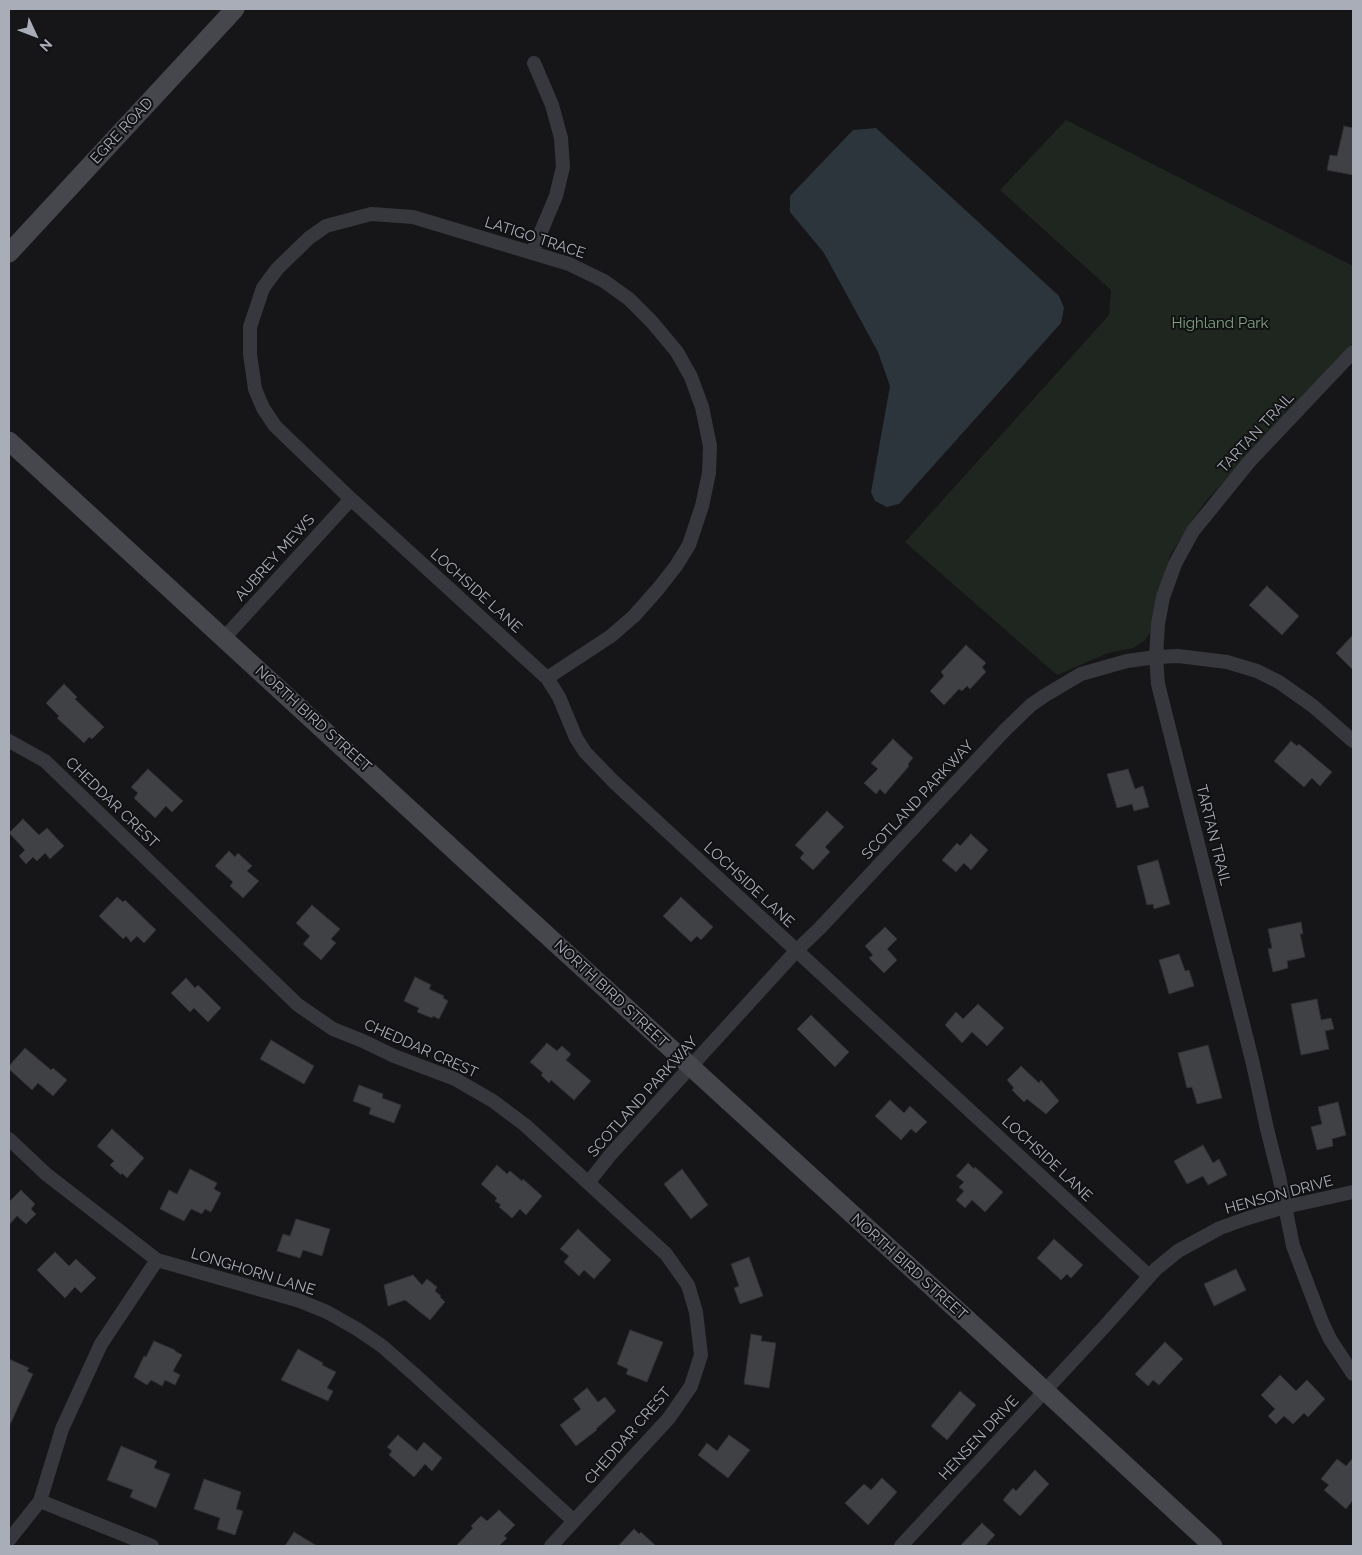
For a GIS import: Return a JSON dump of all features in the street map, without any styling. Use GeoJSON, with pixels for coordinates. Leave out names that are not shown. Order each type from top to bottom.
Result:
{"type":"FeatureCollection","features":[{"type":"Feature","properties":{"kind":"street","name":"EGRE ROAD"},"geometry":{"type":"LineString","coordinates":[[9,254],[235,9]]}},
{"type":"Feature","properties":{"kind":"street"},"geometry":{"type":"LineString","coordinates":[[532,253],[556,196],[563,167],[560,138],[552,105],[534,63]]}},
{"type":"Feature","properties":{"kind":"street","name":"LATIGO TRACE"},"geometry":{"type":"LineString","coordinates":[[350,499],[275,426],[263,408],[254,389],[250,354],[250,327],[263,288],[277,269],[309,238],[326,226],[371,214],[412,217],[569,264],[604,281],[629,299],[678,352],[692,377],[702,407],[710,446],[708,473],[702,506],[689,545],[676,566],[640,609],[611,636],[547,678]]}},
{"type":"Feature","properties":{"kind":"street","name":"TARTAN TRAIL"},"geometry":{"type":"LineString","coordinates":[[1353,352],[1249,462],[1193,531],[1175,564],[1163,597],[1158,624],[1156,657],[1158,684],[1253,1064],[1293,1246],[1330,1339],[1353,1374]]}},
{"type":"Feature","properties":{"kind":"street","name":"NORTH BIRD STREET"},"geometry":{"type":"LineString","coordinates":[[9,440],[1213,1546]]}},
{"type":"Feature","properties":{"kind":"street","name":"AUBREY MEWS"},"geometry":{"type":"LineString","coordinates":[[224,638],[350,499]]}},
{"type":"Feature","properties":{"kind":"street","name":"LOCHSIDE LANE"},"geometry":{"type":"LineString","coordinates":[[350,499],[547,678],[559,697],[576,738],[585,752],[614,782],[1149,1276]]}},
{"type":"Feature","properties":{"kind":"street","name":"SCOTLAND PARKWAY"},"geometry":{"type":"LineString","coordinates":[[588,1183],[611,1154],[797,950],[827,921],[1005,730],[1031,705],[1081,674],[1127,661],[1156,657],[1178,656],[1227,662],[1257,671],[1279,682],[1313,706],[1353,741]]}},
{"type":"Feature","properties":{"kind":"street","name":"CHEDDAR CREST"},"geometry":{"type":"LineString","coordinates":[[9,742],[46,761],[298,1005],[333,1029],[363,1040],[394,1056],[456,1079],[493,1102],[525,1125],[666,1254],[688,1285],[696,1312],[701,1355],[691,1386],[669,1418],[551,1546]]}},
{"type":"Feature","properties":{"kind":"street","name":"LONGHORN LANE"},"geometry":{"type":"LineString","coordinates":[[9,1139],[46,1174],[157,1260],[300,1301],[327,1312],[358,1329],[382,1346],[415,1375],[574,1521]]}},
{"type":"Feature","properties":{"kind":"street","name":"HENSON DRIVE"},"geometry":{"type":"LineString","coordinates":[[1081,1352],[1149,1276],[1178,1251],[1208,1234],[1248,1218],[1285,1207],[1353,1192]]}},
{"type":"Feature","properties":{"kind":"street"},"geometry":{"type":"LineString","coordinates":[[9,1540],[40,1500],[62,1429],[101,1344],[157,1260]]}},
{"type":"Feature","properties":{"kind":"street","name":"HENSEN DRIVE"},"geometry":{"type":"LineString","coordinates":[[901,1546],[1081,1352]]}},
{"type":"Feature","properties":{"kind":"street"},"geometry":{"type":"LineString","coordinates":[[40,1500],[152,1546]]}},
{"type":"Feature","properties":{"kind":"green space","name":"Highland Park"},"geometry":{"type":"Polygon","coordinates":[[[1066,120],[1353,266],[1353,342],[1205,502],[1170,555],[1156,601],[1151,631],[1144,641],[1133,648],[1108,653],[1057,675],[905,542],[1109,315],[1111,290],[1000,190],[1066,120]]]}},
{"type":"Feature","properties":{"kind":"shaded area"},"geometry":{"type":"Polygon","coordinates":[[[876,128],[1059,296],[1064,308],[1061,323],[899,504],[887,507],[875,501],[871,492],[890,386],[878,352],[824,253],[790,212],[790,196],[853,130],[876,128]]]}},
{"type":"Feature","properties":{"kind":"building"},"geometry":{"type":"Polygon","coordinates":[[[1344,126],[1353,128],[1353,175],[1327,170],[1330,155],[1337,156],[1344,126]]]}},
{"type":"Feature","properties":{"kind":"building"},"geometry":{"type":"Polygon","coordinates":[[[1267,586],[1299,616],[1282,635],[1249,605],[1267,586]]]}},
{"type":"Feature","properties":{"kind":"building"},"geometry":{"type":"Polygon","coordinates":[[[1353,635],[1353,670],[1336,653],[1353,635]]]}},
{"type":"Feature","properties":{"kind":"building"},"geometry":{"type":"Polygon","coordinates":[[[966,645],[986,663],[982,667],[986,672],[970,689],[967,686],[962,691],[959,689],[944,705],[930,691],[944,676],[941,672],[966,645]]]}},
{"type":"Feature","properties":{"kind":"building"},"geometry":{"type":"Polygon","coordinates":[[[64,684],[77,697],[75,699],[104,727],[92,739],[89,737],[84,743],[57,718],[59,716],[46,703],[64,684]]]}},
{"type":"Feature","properties":{"kind":"building"},"geometry":{"type":"Polygon","coordinates":[[[893,739],[913,758],[908,764],[909,766],[885,794],[880,789],[876,794],[864,783],[878,769],[871,763],[893,739]]]}},
{"type":"Feature","properties":{"kind":"building"},"geometry":{"type":"Polygon","coordinates":[[[1291,741],[1297,746],[1299,744],[1332,772],[1320,786],[1312,778],[1304,787],[1274,761],[1291,741]]]}},
{"type":"Feature","properties":{"kind":"building"},"geometry":{"type":"Polygon","coordinates":[[[148,769],[183,801],[172,812],[166,806],[155,818],[134,798],[138,793],[131,787],[148,769]]]}},
{"type":"Feature","properties":{"kind":"building"},"geometry":{"type":"Polygon","coordinates":[[[1128,769],[1135,789],[1143,786],[1149,807],[1134,811],[1132,804],[1117,808],[1107,774],[1128,769]]]}},
{"type":"Feature","properties":{"kind":"building"},"geometry":{"type":"Polygon","coordinates":[[[827,811],[844,827],[825,847],[830,852],[813,870],[800,858],[804,853],[795,845],[827,811]]]}},
{"type":"Feature","properties":{"kind":"building"},"geometry":{"type":"Polygon","coordinates":[[[23,819],[39,835],[47,828],[64,846],[50,859],[45,853],[37,861],[33,857],[26,864],[19,856],[25,850],[9,833],[23,819]]]}},
{"type":"Feature","properties":{"kind":"building"},"geometry":{"type":"Polygon","coordinates":[[[971,834],[988,850],[971,870],[964,863],[956,872],[942,860],[957,843],[960,846],[971,834]]]}},
{"type":"Feature","properties":{"kind":"building"},"geometry":{"type":"Polygon","coordinates":[[[229,851],[235,857],[238,853],[252,866],[247,871],[259,881],[243,898],[230,886],[233,882],[215,866],[229,851]]]}},
{"type":"Feature","properties":{"kind":"building"},"geometry":{"type":"Polygon","coordinates":[[[1158,860],[1170,904],[1154,909],[1153,904],[1147,905],[1137,866],[1158,860]]]}},
{"type":"Feature","properties":{"kind":"building"},"geometry":{"type":"Polygon","coordinates":[[[117,897],[123,902],[125,900],[156,930],[144,943],[137,936],[131,942],[126,936],[123,939],[99,916],[117,897]]]}},
{"type":"Feature","properties":{"kind":"building"},"geometry":{"type":"Polygon","coordinates":[[[681,897],[713,927],[701,940],[697,936],[691,942],[663,916],[681,897]]]}},
{"type":"Feature","properties":{"kind":"building"},"geometry":{"type":"Polygon","coordinates":[[[312,905],[340,929],[331,939],[336,943],[321,960],[303,944],[310,936],[296,923],[312,905]]]}},
{"type":"Feature","properties":{"kind":"building"},"geometry":{"type":"Polygon","coordinates":[[[1301,922],[1303,934],[1300,934],[1305,957],[1287,961],[1288,968],[1273,972],[1268,949],[1272,948],[1268,929],[1301,922]]]}},
{"type":"Feature","properties":{"kind":"building"},"geometry":{"type":"Polygon","coordinates":[[[885,927],[897,939],[887,949],[897,960],[884,973],[869,958],[873,955],[865,946],[885,927]]]}},
{"type":"Feature","properties":{"kind":"building"},"geometry":{"type":"Polygon","coordinates":[[[1179,954],[1185,971],[1189,970],[1194,986],[1169,994],[1159,960],[1179,954]]]}},
{"type":"Feature","properties":{"kind":"building"},"geometry":{"type":"Polygon","coordinates":[[[415,977],[431,985],[429,989],[444,996],[443,998],[448,1001],[439,1019],[417,1012],[419,1008],[404,1001],[415,977]]]}},
{"type":"Feature","properties":{"kind":"building"},"geometry":{"type":"Polygon","coordinates":[[[186,978],[195,988],[198,985],[221,1008],[208,1022],[194,1008],[190,1012],[171,993],[186,978]]]}},
{"type":"Feature","properties":{"kind":"building"},"geometry":{"type":"Polygon","coordinates":[[[1317,999],[1321,1020],[1331,1018],[1334,1029],[1325,1031],[1329,1049],[1301,1055],[1291,1004],[1317,999]]]}},
{"type":"Feature","properties":{"kind":"building"},"geometry":{"type":"Polygon","coordinates":[[[978,1004],[1004,1028],[987,1046],[972,1032],[962,1043],[945,1025],[956,1012],[963,1019],[978,1004]]]}},
{"type":"Feature","properties":{"kind":"building"},"geometry":{"type":"Polygon","coordinates":[[[811,1015],[849,1052],[835,1067],[797,1029],[811,1015]]]}},
{"type":"Feature","properties":{"kind":"building"},"geometry":{"type":"Polygon","coordinates":[[[271,1040],[314,1066],[304,1084],[260,1059],[271,1040]]]}},
{"type":"Feature","properties":{"kind":"building"},"geometry":{"type":"Polygon","coordinates":[[[547,1043],[557,1051],[562,1046],[571,1054],[566,1060],[591,1081],[574,1100],[551,1080],[549,1083],[541,1075],[543,1073],[530,1062],[547,1043]]]}},
{"type":"Feature","properties":{"kind":"building"},"geometry":{"type":"Polygon","coordinates":[[[1208,1045],[1222,1098],[1197,1104],[1192,1087],[1187,1088],[1178,1053],[1208,1045]]]}},
{"type":"Feature","properties":{"kind":"building"},"geometry":{"type":"Polygon","coordinates":[[[25,1048],[51,1070],[53,1068],[67,1080],[53,1096],[38,1083],[32,1090],[9,1069],[9,1066],[25,1048]]]}},
{"type":"Feature","properties":{"kind":"building"},"geometry":{"type":"Polygon","coordinates":[[[1021,1066],[1039,1083],[1041,1080],[1059,1101],[1046,1114],[1027,1099],[1024,1102],[1012,1090],[1014,1088],[1007,1080],[1021,1066]]]}},
{"type":"Feature","properties":{"kind":"building"},"geometry":{"type":"Polygon","coordinates":[[[359,1085],[383,1094],[382,1098],[401,1105],[394,1123],[369,1114],[371,1108],[353,1101],[359,1085]]]}},
{"type":"Feature","properties":{"kind":"building"},"geometry":{"type":"Polygon","coordinates":[[[890,1100],[904,1113],[910,1106],[927,1122],[916,1133],[911,1129],[901,1140],[875,1116],[890,1100]]]}},
{"type":"Feature","properties":{"kind":"building"},"geometry":{"type":"Polygon","coordinates":[[[1338,1102],[1346,1135],[1332,1139],[1333,1146],[1317,1150],[1311,1127],[1322,1124],[1318,1107],[1338,1102]]]}},
{"type":"Feature","properties":{"kind":"building"},"geometry":{"type":"Polygon","coordinates":[[[112,1129],[144,1158],[127,1178],[110,1165],[114,1161],[97,1146],[112,1129]]]}},
{"type":"Feature","properties":{"kind":"building"},"geometry":{"type":"Polygon","coordinates":[[[1203,1145],[1213,1163],[1219,1159],[1227,1175],[1208,1185],[1203,1176],[1187,1184],[1174,1161],[1203,1145]]]}},
{"type":"Feature","properties":{"kind":"building"},"geometry":{"type":"Polygon","coordinates":[[[968,1163],[1003,1192],[985,1212],[972,1200],[965,1208],[956,1200],[964,1191],[959,1187],[964,1182],[956,1176],[968,1163]]]}},
{"type":"Feature","properties":{"kind":"building"},"geometry":{"type":"Polygon","coordinates":[[[497,1165],[507,1174],[510,1171],[522,1181],[523,1179],[542,1196],[526,1215],[520,1209],[512,1218],[499,1207],[501,1205],[495,1201],[497,1198],[481,1184],[497,1165]]]}},
{"type":"Feature","properties":{"kind":"building"},"geometry":{"type":"Polygon","coordinates":[[[190,1169],[217,1183],[214,1189],[221,1193],[211,1212],[205,1209],[202,1214],[191,1209],[184,1221],[160,1209],[169,1190],[177,1194],[190,1169]]]}},
{"type":"Feature","properties":{"kind":"building"},"geometry":{"type":"Polygon","coordinates":[[[682,1169],[708,1205],[691,1219],[664,1184],[682,1169]]]}},
{"type":"Feature","properties":{"kind":"building"},"geometry":{"type":"Polygon","coordinates":[[[21,1190],[35,1204],[31,1209],[36,1214],[26,1224],[17,1216],[9,1225],[9,1202],[21,1190]]]}},
{"type":"Feature","properties":{"kind":"building"},"geometry":{"type":"Polygon","coordinates":[[[296,1219],[330,1229],[322,1256],[303,1250],[300,1258],[277,1251],[283,1234],[290,1236],[296,1219]]]}},
{"type":"Feature","properties":{"kind":"building"},"geometry":{"type":"Polygon","coordinates":[[[578,1229],[611,1260],[594,1279],[584,1270],[579,1276],[564,1262],[569,1256],[560,1249],[578,1229]]]}},
{"type":"Feature","properties":{"kind":"building"},"geometry":{"type":"Polygon","coordinates":[[[1054,1239],[1083,1265],[1071,1278],[1067,1274],[1061,1280],[1037,1258],[1054,1239]]]}},
{"type":"Feature","properties":{"kind":"building"},"geometry":{"type":"Polygon","coordinates":[[[55,1252],[69,1266],[76,1259],[96,1278],[81,1293],[75,1287],[65,1298],[37,1270],[55,1252]]]}},
{"type":"Feature","properties":{"kind":"building"},"geometry":{"type":"Polygon","coordinates":[[[749,1257],[763,1296],[740,1304],[734,1288],[739,1286],[731,1264],[749,1257]]]}},
{"type":"Feature","properties":{"kind":"building"},"geometry":{"type":"Polygon","coordinates":[[[1236,1269],[1246,1290],[1214,1306],[1204,1284],[1236,1269]]]}},
{"type":"Feature","properties":{"kind":"building"},"geometry":{"type":"Polygon","coordinates":[[[413,1275],[422,1285],[427,1279],[437,1287],[435,1291],[445,1302],[430,1320],[405,1300],[388,1306],[384,1285],[413,1275]]]}},
{"type":"Feature","properties":{"kind":"building"},"geometry":{"type":"Polygon","coordinates":[[[630,1330],[663,1342],[647,1382],[626,1374],[628,1369],[617,1364],[630,1330]]]}},
{"type":"Feature","properties":{"kind":"building"},"geometry":{"type":"Polygon","coordinates":[[[751,1334],[762,1336],[761,1341],[776,1343],[769,1388],[744,1384],[751,1334]]]}},
{"type":"Feature","properties":{"kind":"building"},"geometry":{"type":"Polygon","coordinates":[[[154,1341],[182,1355],[173,1371],[180,1375],[175,1385],[165,1380],[162,1386],[151,1380],[147,1385],[134,1377],[154,1341]]]}},
{"type":"Feature","properties":{"kind":"building"},"geometry":{"type":"Polygon","coordinates":[[[1165,1342],[1183,1359],[1159,1385],[1153,1380],[1148,1386],[1135,1374],[1165,1342]]]}},
{"type":"Feature","properties":{"kind":"building"},"geometry":{"type":"Polygon","coordinates":[[[298,1349],[336,1372],[327,1388],[333,1391],[328,1401],[281,1380],[298,1349]]]}},
{"type":"Feature","properties":{"kind":"building"},"geometry":{"type":"Polygon","coordinates":[[[9,1359],[29,1368],[27,1371],[33,1374],[9,1427],[9,1359]]]}},
{"type":"Feature","properties":{"kind":"building"},"geometry":{"type":"Polygon","coordinates":[[[1280,1375],[1296,1391],[1307,1380],[1325,1399],[1308,1417],[1304,1413],[1293,1424],[1284,1416],[1276,1424],[1268,1416],[1275,1409],[1261,1395],[1280,1375]]]}},
{"type":"Feature","properties":{"kind":"building"},"geometry":{"type":"Polygon","coordinates":[[[587,1388],[598,1402],[605,1397],[616,1411],[597,1430],[576,1446],[560,1425],[581,1409],[573,1399],[587,1388]]]}},
{"type":"Feature","properties":{"kind":"building"},"geometry":{"type":"Polygon","coordinates":[[[960,1391],[976,1405],[947,1440],[931,1426],[960,1391]]]}},
{"type":"Feature","properties":{"kind":"building"},"geometry":{"type":"Polygon","coordinates":[[[398,1435],[417,1451],[424,1442],[442,1458],[432,1471],[425,1464],[414,1477],[389,1455],[392,1451],[387,1447],[398,1435]]]}},
{"type":"Feature","properties":{"kind":"building"},"geometry":{"type":"Polygon","coordinates":[[[729,1435],[750,1450],[728,1478],[698,1455],[707,1443],[717,1451],[729,1435]]]}},
{"type":"Feature","properties":{"kind":"building"},"geometry":{"type":"Polygon","coordinates":[[[121,1446],[157,1461],[154,1468],[170,1474],[156,1508],[130,1497],[133,1490],[107,1480],[121,1446]]]}},
{"type":"Feature","properties":{"kind":"building"},"geometry":{"type":"Polygon","coordinates":[[[1353,1458],[1353,1500],[1346,1509],[1324,1490],[1329,1485],[1321,1479],[1337,1459],[1346,1466],[1353,1458]]]}},
{"type":"Feature","properties":{"kind":"building"},"geometry":{"type":"Polygon","coordinates":[[[1035,1470],[1049,1484],[1020,1516],[1003,1500],[1013,1488],[1016,1491],[1035,1470]]]}},
{"type":"Feature","properties":{"kind":"building"},"geometry":{"type":"Polygon","coordinates":[[[882,1478],[897,1492],[868,1525],[845,1503],[864,1484],[871,1490],[882,1478]]]}},
{"type":"Feature","properties":{"kind":"building"},"geometry":{"type":"Polygon","coordinates":[[[204,1479],[241,1492],[236,1509],[243,1511],[235,1535],[217,1529],[220,1518],[194,1509],[204,1479]]]}},
{"type":"Feature","properties":{"kind":"building"},"geometry":{"type":"Polygon","coordinates":[[[499,1510],[515,1525],[504,1536],[507,1538],[499,1546],[456,1546],[473,1528],[471,1526],[481,1516],[487,1521],[499,1510]]]}},
{"type":"Feature","properties":{"kind":"building"},"geometry":{"type":"Polygon","coordinates":[[[982,1523],[995,1535],[985,1546],[960,1546],[982,1523]]]}},
{"type":"Feature","properties":{"kind":"building"},"geometry":{"type":"Polygon","coordinates":[[[634,1529],[639,1534],[641,1532],[656,1546],[618,1546],[634,1529]]]}},
{"type":"Feature","properties":{"kind":"building"},"geometry":{"type":"Polygon","coordinates":[[[294,1532],[317,1546],[285,1546],[294,1532]]]}}]}
